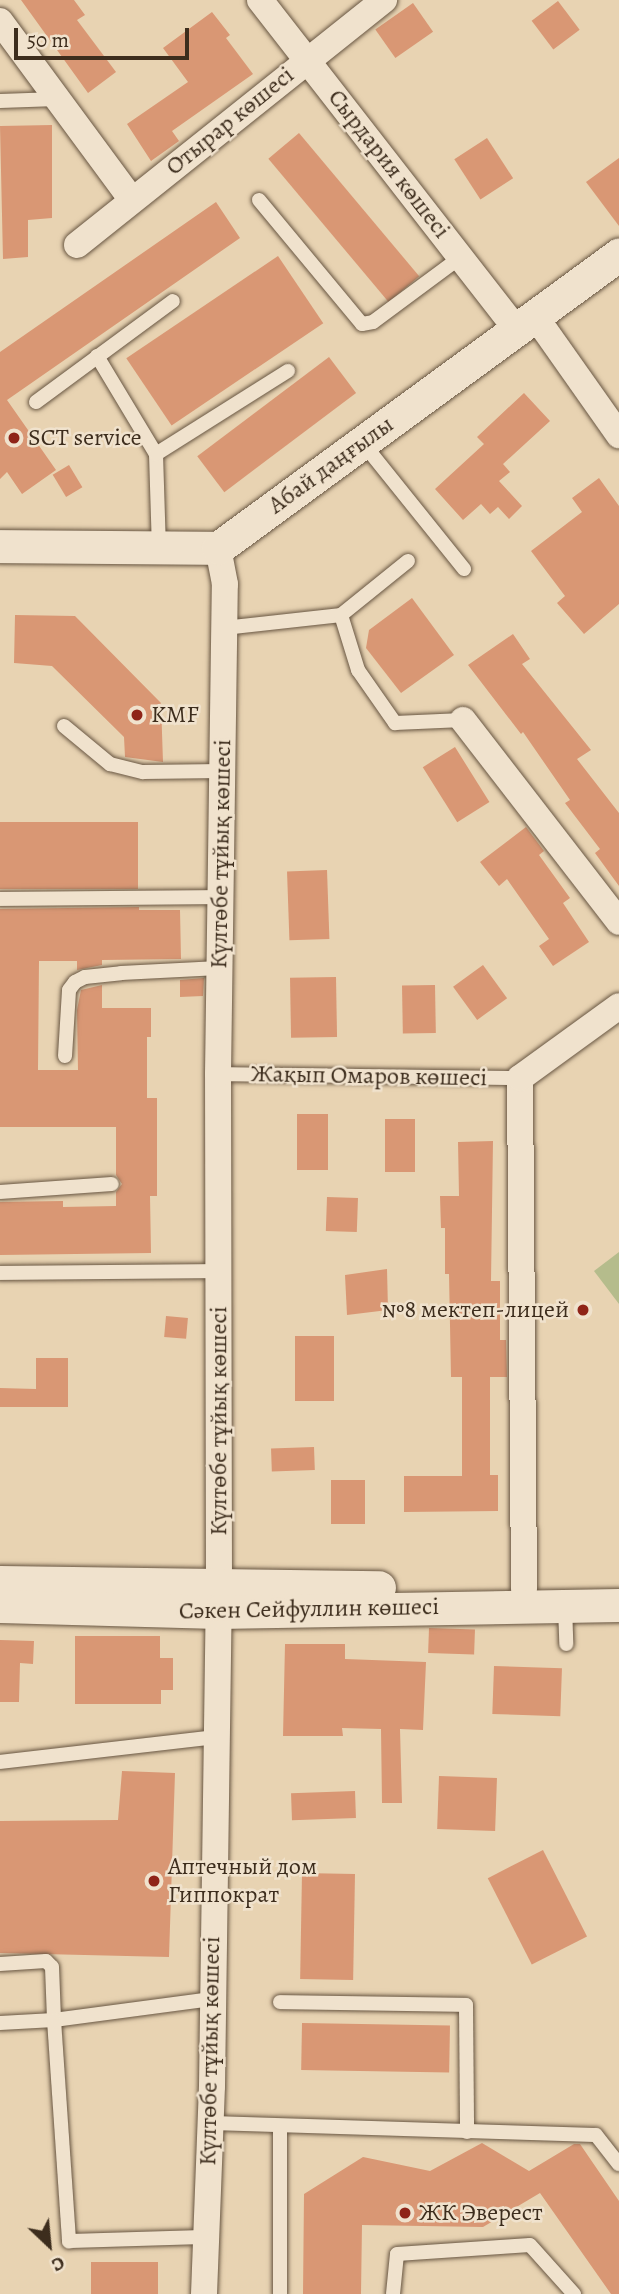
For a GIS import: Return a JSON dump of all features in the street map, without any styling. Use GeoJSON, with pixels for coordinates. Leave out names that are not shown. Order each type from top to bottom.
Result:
{"type":"FeatureCollection","features":[{"type":"Feature","properties":{"kind":"street","name":"Сырдария көшесі"},"geometry":{"type":"LineString","coordinates":[[260,0],[461,257],[526,322],[619,435]]}},
{"type":"Feature","properties":{"kind":"street","name":"Отырар көшесі"},"geometry":{"type":"LineString","coordinates":[[77,245],[384,0]]}},
{"type":"Feature","properties":{"kind":"street"},"geometry":{"type":"LineString","coordinates":[[0,22],[132,200]]}},
{"type":"Feature","properties":{"kind":"street","name":"Абай даңғылы"},"geometry":{"type":"LineString","coordinates":[[218,548],[619,254]]}},
{"type":"Feature","properties":{"kind":"street"},"geometry":{"type":"LineString","coordinates":[[0,545],[218,548]]}},
{"type":"Feature","properties":{"kind":"street","name":"Күлтөбе тұйық көшесі"},"geometry":{"type":"LineString","coordinates":[[204,2294],[204,2237],[211,2123],[218,1599],[218,1074],[225,584],[218,548]]}},
{"type":"Feature","properties":{"kind":"street"},"geometry":{"type":"LineString","coordinates":[[463,719],[619,922]]}},
{"type":"Feature","properties":{"kind":"street","name":"Жақып Омаров көшесі"},"geometry":{"type":"LineString","coordinates":[[524,1589],[520,1078],[619,1006]]}},
{"type":"Feature","properties":{"kind":"street","name":"Сәкен Сейфуллин көшесі"},"geometry":{"type":"LineString","coordinates":[[0,1582],[218,1599],[619,1605]]}},
{"type":"Feature","properties":{"kind":"street","name":"Сәкен Сейфуллин көшесі"},"geometry":{"type":"LineString","coordinates":[[0,1606],[619,1587]]}},
{"type":"Feature","properties":{"kind":"lane"},"geometry":{"type":"LineString","coordinates":[[0,102],[57,99]]}},
{"type":"Feature","properties":{"kind":"lane"},"geometry":{"type":"LineString","coordinates":[[259,200],[362,324],[373,322],[461,257]]}},
{"type":"Feature","properties":{"kind":"lane"},"geometry":{"type":"LineString","coordinates":[[36,401],[173,301]]}},
{"type":"Feature","properties":{"kind":"lane"},"geometry":{"type":"LineString","coordinates":[[97,356],[156,454],[159,547]]}},
{"type":"Feature","properties":{"kind":"lane"},"geometry":{"type":"LineString","coordinates":[[156,454],[288,371]]}},
{"type":"Feature","properties":{"kind":"lane"},"geometry":{"type":"LineString","coordinates":[[362,442],[464,569]]}},
{"type":"Feature","properties":{"kind":"lane"},"geometry":{"type":"LineString","coordinates":[[224,628],[341,615],[408,561]]}},
{"type":"Feature","properties":{"kind":"lane"},"geometry":{"type":"LineString","coordinates":[[341,615],[358,670],[395,723],[463,719]]}},
{"type":"Feature","properties":{"kind":"lane"},"geometry":{"type":"LineString","coordinates":[[64,726],[110,764],[143,772],[222,771]]}},
{"type":"Feature","properties":{"kind":"lane"},"geometry":{"type":"LineString","coordinates":[[0,899],[220,897]]}},
{"type":"Feature","properties":{"kind":"lane"},"geometry":{"type":"LineString","coordinates":[[65,1056],[69,990],[75,982],[85,977],[121,973],[219,968]]}},
{"type":"Feature","properties":{"kind":"lane","name":"Жақып Омаров көшесі"},"geometry":{"type":"LineString","coordinates":[[218,1074],[520,1078]]}},
{"type":"Feature","properties":{"kind":"lane"},"geometry":{"type":"LineString","coordinates":[[0,1192],[113,1184]]}},
{"type":"Feature","properties":{"kind":"lane"},"geometry":{"type":"LineString","coordinates":[[0,1273],[218,1271]]}},
{"type":"Feature","properties":{"kind":"lane"},"geometry":{"type":"LineString","coordinates":[[565,1606],[566,1644]]}},
{"type":"Feature","properties":{"kind":"lane"},"geometry":{"type":"LineString","coordinates":[[0,1762],[216,1737]]}},
{"type":"Feature","properties":{"kind":"lane"},"geometry":{"type":"LineString","coordinates":[[0,1964],[46,1961],[52,1967],[69,2241],[204,2237]]}},
{"type":"Feature","properties":{"kind":"lane"},"geometry":{"type":"LineString","coordinates":[[0,2023],[54,2020],[212,1999]]}},
{"type":"Feature","properties":{"kind":"lane"},"geometry":{"type":"LineString","coordinates":[[280,2002],[466,2005],[467,2132]]}},
{"type":"Feature","properties":{"kind":"lane"},"geometry":{"type":"LineString","coordinates":[[211,2123],[596,2135],[619,2164]]}},
{"type":"Feature","properties":{"kind":"lane"},"geometry":{"type":"LineString","coordinates":[[280,2127],[280,2294]]}},
{"type":"Feature","properties":{"kind":"lane"},"geometry":{"type":"LineString","coordinates":[[393,2294],[397,2254],[530,2245],[575,2294]]}},
{"type":"Feature","properties":{"kind":"green space"},"geometry":{"type":"Polygon","coordinates":[[[619,1252],[619,1304],[594,1271],[619,1252]]]}},
{"type":"Feature","properties":{"kind":"building"},"geometry":{"type":"Polygon","coordinates":[[[21,0],[74,0],[85,15],[77,20],[116,72],[88,93],[21,0]]]}},
{"type":"Feature","properties":{"kind":"building"},"geometry":{"type":"Polygon","coordinates":[[[558,1],[580,30],[553,50],[532,21],[558,1]]]}},
{"type":"Feature","properties":{"kind":"building"},"geometry":{"type":"Polygon","coordinates":[[[413,3],[433,32],[395,58],[375,29],[413,3]]]}},
{"type":"Feature","properties":{"kind":"building"},"geometry":{"type":"Polygon","coordinates":[[[212,12],[230,35],[226,38],[253,74],[172,131],[179,141],[151,161],[127,124],[188,82],[163,48],[212,12]]]}},
{"type":"Feature","properties":{"kind":"building"},"geometry":{"type":"Polygon","coordinates":[[[52,125],[52,218],[28,220],[28,257],[3,259],[0,126],[52,125]]]}},
{"type":"Feature","properties":{"kind":"building"},"geometry":{"type":"Polygon","coordinates":[[[299,133],[419,276],[389,302],[268,159],[299,133]]]}},
{"type":"Feature","properties":{"kind":"building"},"geometry":{"type":"Polygon","coordinates":[[[487,138],[513,178],[480,199],[454,159],[487,138]]]}},
{"type":"Feature","properties":{"kind":"building"},"geometry":{"type":"Polygon","coordinates":[[[619,158],[619,226],[586,182],[619,158]]]}},
{"type":"Feature","properties":{"kind":"building"},"geometry":{"type":"Polygon","coordinates":[[[216,202],[240,238],[7,400],[56,470],[22,494],[7,472],[0,479],[0,352],[216,202]]]}},
{"type":"Feature","properties":{"kind":"building"},"geometry":{"type":"Polygon","coordinates":[[[278,256],[323,323],[172,425],[126,358],[278,256]]]}},
{"type":"Feature","properties":{"kind":"building"},"geometry":{"type":"Polygon","coordinates":[[[329,357],[356,393],[224,492],[197,456],[329,357]]]}},
{"type":"Feature","properties":{"kind":"building"},"geometry":{"type":"Polygon","coordinates":[[[524,393],[550,421],[503,464],[510,472],[499,481],[522,506],[509,519],[498,507],[490,514],[481,504],[463,520],[435,489],[484,444],[477,437],[524,393]]]}},
{"type":"Feature","properties":{"kind":"building"},"geometry":{"type":"Polygon","coordinates":[[[69,465],[82,487],[66,497],[53,475],[69,465]]]}},
{"type":"Feature","properties":{"kind":"building"},"geometry":{"type":"Polygon","coordinates":[[[599,478],[619,506],[619,604],[584,634],[557,603],[565,596],[531,551],[582,512],[572,498],[599,478]]]}},
{"type":"Feature","properties":{"kind":"building"},"geometry":{"type":"Polygon","coordinates":[[[412,598],[454,655],[401,693],[366,648],[369,630],[412,598]]]}},
{"type":"Feature","properties":{"kind":"building"},"geometry":{"type":"Polygon","coordinates":[[[15,615],[75,616],[161,703],[163,762],[125,757],[124,737],[52,666],[14,663],[15,615]]]}},
{"type":"Feature","properties":{"kind":"building"},"geometry":{"type":"Polygon","coordinates":[[[513,634],[530,659],[522,664],[591,750],[577,759],[619,813],[619,886],[595,853],[600,849],[565,803],[570,800],[523,732],[521,734],[468,665],[513,634]]]}},
{"type":"Feature","properties":{"kind":"building"},"geometry":{"type":"Polygon","coordinates":[[[455,747],[489,802],[457,822],[423,767],[455,747]]]}},
{"type":"Feature","properties":{"kind":"building"},"geometry":{"type":"Polygon","coordinates":[[[0,822],[138,822],[138,889],[0,889],[0,822]]]}},
{"type":"Feature","properties":{"kind":"building"},"geometry":{"type":"Polygon","coordinates":[[[526,827],[544,851],[539,855],[570,898],[563,903],[589,942],[553,966],[539,946],[549,939],[507,879],[499,886],[480,862],[526,827]]]}},
{"type":"Feature","properties":{"kind":"building"},"geometry":{"type":"Polygon","coordinates":[[[327,870],[329,939],[289,940],[287,871],[327,870]]]}},
{"type":"Feature","properties":{"kind":"building"},"geometry":{"type":"Polygon","coordinates":[[[139,907],[139,910],[180,910],[181,959],[102,960],[102,965],[77,970],[77,961],[39,961],[38,1070],[78,1070],[77,1010],[81,990],[102,985],[102,1008],[151,1008],[151,1037],[147,1037],[147,1098],[157,1098],[157,1196],[150,1196],[151,1253],[0,1255],[0,1202],[63,1201],[63,1207],[116,1206],[116,1192],[122,1184],[116,1175],[116,1127],[0,1127],[0,909],[139,907]]]}},
{"type":"Feature","properties":{"kind":"building"},"geometry":{"type":"Polygon","coordinates":[[[483,965],[507,998],[477,1020],[453,987],[483,965]]]}},
{"type":"Feature","properties":{"kind":"building"},"geometry":{"type":"Polygon","coordinates":[[[336,977],[337,1037],[291,1038],[290,978],[336,977]]]}},
{"type":"Feature","properties":{"kind":"building"},"geometry":{"type":"Polygon","coordinates":[[[204,978],[203,996],[180,997],[180,980],[204,978]]]}},
{"type":"Feature","properties":{"kind":"building"},"geometry":{"type":"Polygon","coordinates":[[[435,985],[436,1033],[403,1034],[402,986],[435,985]]]}},
{"type":"Feature","properties":{"kind":"building"},"geometry":{"type":"Polygon","coordinates":[[[297,1114],[328,1114],[328,1170],[297,1170],[297,1114]]]}},
{"type":"Feature","properties":{"kind":"building"},"geometry":{"type":"Polygon","coordinates":[[[385,1119],[415,1119],[415,1172],[385,1172],[385,1119]]]}},
{"type":"Feature","properties":{"kind":"building"},"geometry":{"type":"Polygon","coordinates":[[[493,1141],[491,1281],[500,1281],[500,1340],[506,1340],[507,1377],[490,1377],[490,1475],[498,1475],[498,1511],[404,1512],[404,1476],[462,1476],[462,1377],[451,1377],[449,1274],[445,1274],[445,1228],[441,1228],[440,1196],[459,1196],[458,1142],[493,1141]]]}},
{"type":"Feature","properties":{"kind":"building"},"geometry":{"type":"Polygon","coordinates":[[[327,1197],[358,1198],[357,1232],[326,1231],[327,1197]]]}},
{"type":"Feature","properties":{"kind":"building"},"geometry":{"type":"Polygon","coordinates":[[[387,1269],[388,1310],[347,1315],[345,1275],[387,1269]]]}},
{"type":"Feature","properties":{"kind":"building"},"geometry":{"type":"Polygon","coordinates":[[[166,1316],[188,1318],[186,1339],[164,1337],[166,1316]]]}},
{"type":"Feature","properties":{"kind":"building"},"geometry":{"type":"Polygon","coordinates":[[[295,1336],[334,1336],[334,1401],[295,1401],[295,1336]]]}},
{"type":"Feature","properties":{"kind":"building"},"geometry":{"type":"Polygon","coordinates":[[[36,1358],[68,1358],[68,1407],[0,1407],[0,1388],[36,1389],[36,1358]]]}},
{"type":"Feature","properties":{"kind":"building"},"geometry":{"type":"Polygon","coordinates":[[[314,1447],[315,1470],[272,1471],[271,1449],[314,1447]]]}},
{"type":"Feature","properties":{"kind":"building"},"geometry":{"type":"Polygon","coordinates":[[[331,1480],[365,1480],[365,1524],[331,1524],[331,1480]]]}},
{"type":"Feature","properties":{"kind":"building"},"geometry":{"type":"Polygon","coordinates":[[[429,1628],[475,1630],[474,1655],[428,1653],[429,1628]]]}},
{"type":"Feature","properties":{"kind":"building"},"geometry":{"type":"Polygon","coordinates":[[[75,1636],[160,1636],[160,1658],[173,1658],[173,1690],[161,1690],[161,1704],[75,1704],[75,1636]]]}},
{"type":"Feature","properties":{"kind":"building"},"geometry":{"type":"Polygon","coordinates":[[[0,1640],[34,1641],[33,1664],[20,1663],[19,1702],[0,1702],[0,1640]]]}},
{"type":"Feature","properties":{"kind":"building"},"geometry":{"type":"Polygon","coordinates":[[[285,1644],[345,1644],[345,1659],[426,1662],[423,1730],[400,1729],[402,1803],[382,1803],[381,1729],[342,1728],[343,1736],[283,1736],[285,1644]]]}},
{"type":"Feature","properties":{"kind":"building"},"geometry":{"type":"Polygon","coordinates":[[[494,1666],[562,1668],[560,1716],[492,1714],[494,1666]]]}},
{"type":"Feature","properties":{"kind":"building"},"geometry":{"type":"Polygon","coordinates":[[[122,1771],[175,1773],[169,1957],[0,1953],[0,1821],[118,1820],[122,1771]]]}},
{"type":"Feature","properties":{"kind":"building"},"geometry":{"type":"Polygon","coordinates":[[[439,1776],[497,1778],[495,1831],[437,1829],[439,1776]]]}},
{"type":"Feature","properties":{"kind":"building"},"geometry":{"type":"Polygon","coordinates":[[[355,1791],[356,1818],[292,1820],[291,1793],[355,1791]]]}},
{"type":"Feature","properties":{"kind":"building"},"geometry":{"type":"Polygon","coordinates":[[[543,1850],[587,1936],[532,1965],[488,1878],[543,1850]]]}},
{"type":"Feature","properties":{"kind":"building"},"geometry":{"type":"Polygon","coordinates":[[[302,1873],[355,1874],[353,1980],[300,1979],[302,1873]]]}},
{"type":"Feature","properties":{"kind":"building"},"geometry":{"type":"Polygon","coordinates":[[[302,2023],[450,2026],[449,2073],[301,2070],[302,2023]]]}},
{"type":"Feature","properties":{"kind":"building","name":"ЖК Эверест"},"geometry":{"type":"Polygon","coordinates":[[[482,2143],[529,2171],[574,2144],[580,2144],[619,2201],[619,2294],[611,2294],[540,2193],[483,2227],[362,2225],[361,2294],[303,2294],[304,2194],[363,2157],[430,2171],[482,2143]]]}},
{"type":"Feature","properties":{"kind":"building"},"geometry":{"type":"Polygon","coordinates":[[[91,2262],[158,2262],[158,2294],[91,2294],[91,2262]]]}},
{"type":"Feature","properties":{"kind":"place","name":"SCT service"},"geometry":{"type":"Point","coordinates":[14,438]}},
{"type":"Feature","properties":{"kind":"place","name":"KMF"},"geometry":{"type":"Point","coordinates":[137,715]}},
{"type":"Feature","properties":{"kind":"place","name":"№8 мектеп-лицей"},"geometry":{"type":"Point","coordinates":[583,1310]}},
{"type":"Feature","properties":{"kind":"place","name":"Аптечный дом Гиппократ"},"geometry":{"type":"Point","coordinates":[154,1881]}},
{"type":"Feature","properties":{"kind":"place","name":"ЖК Эверест"},"geometry":{"type":"Point","coordinates":[405,2213]}}]}
